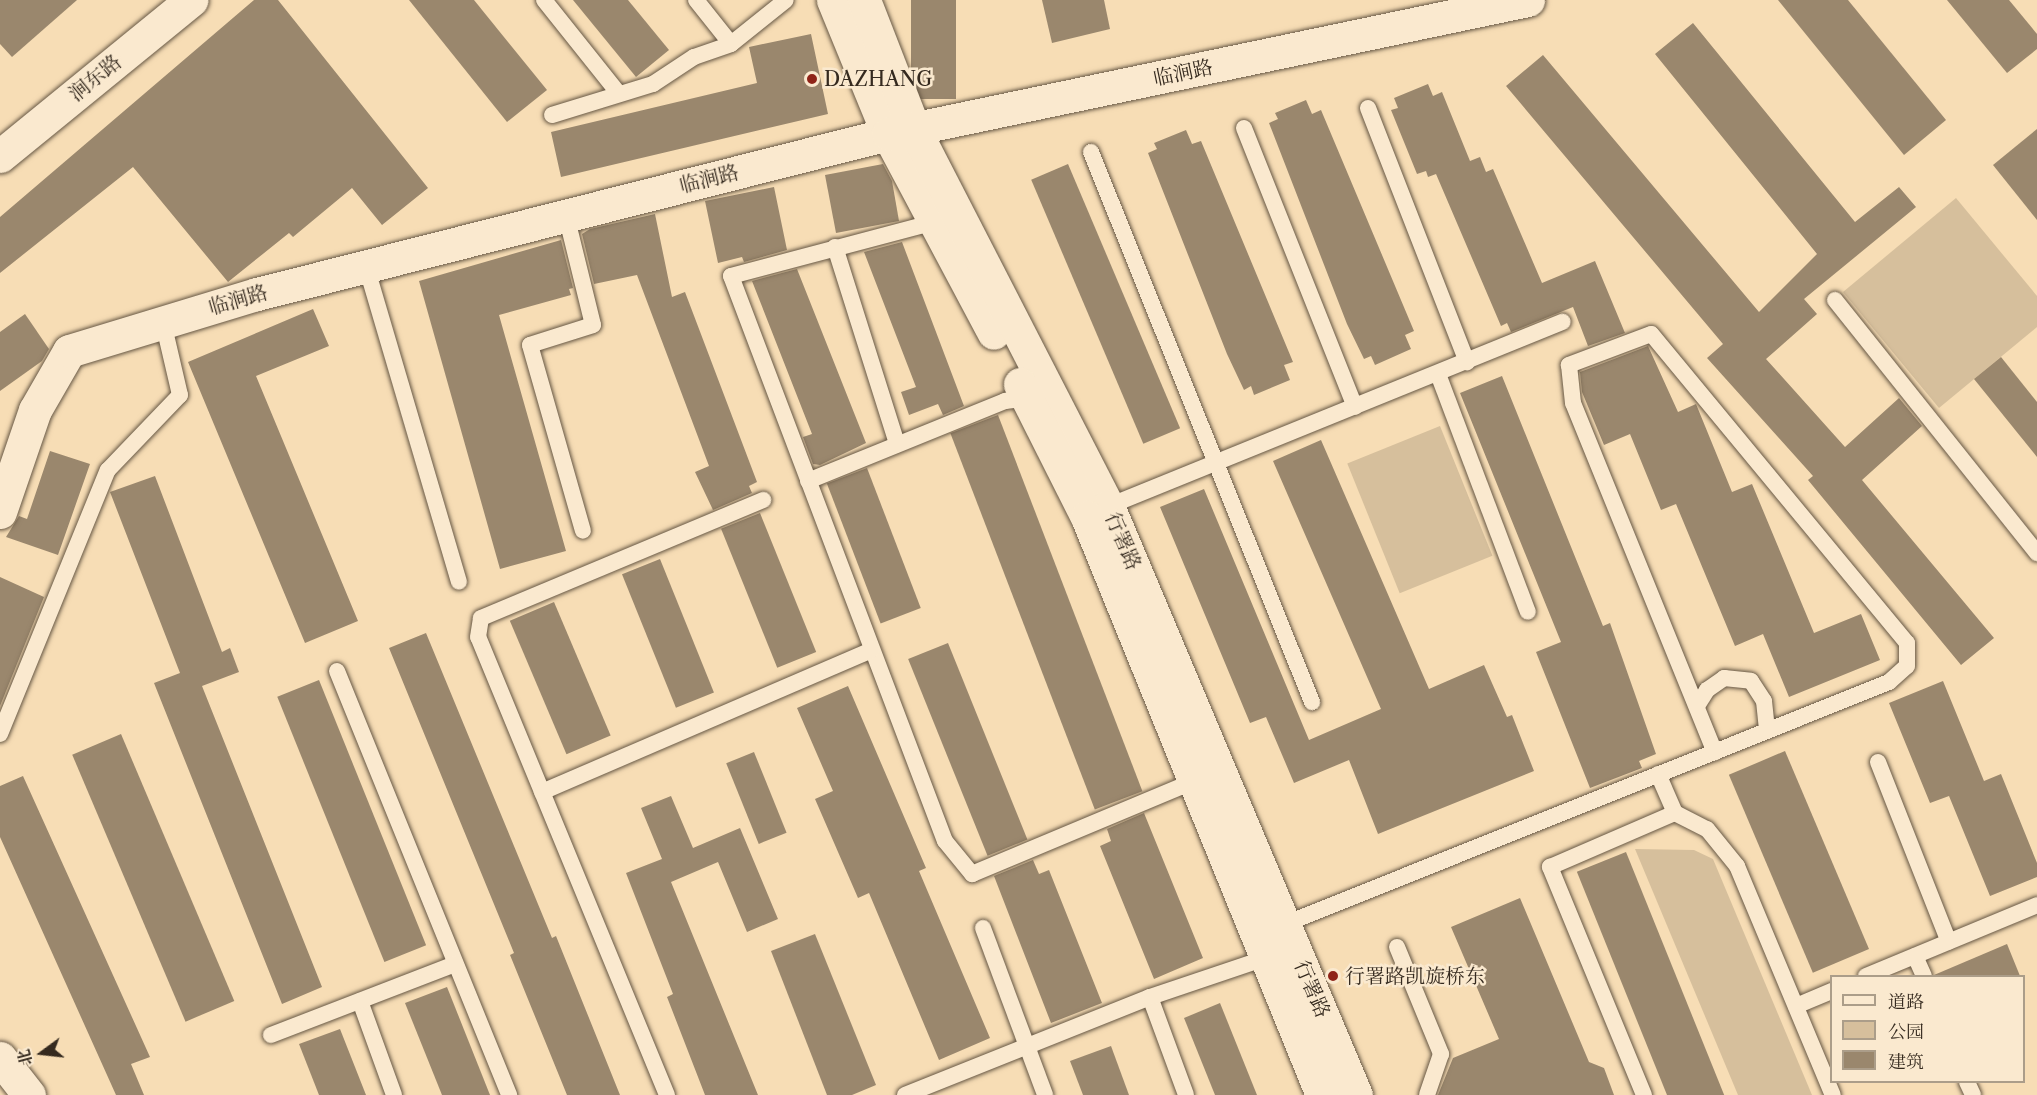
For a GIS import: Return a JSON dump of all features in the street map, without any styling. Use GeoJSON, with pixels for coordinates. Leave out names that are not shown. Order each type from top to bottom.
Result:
{"type":"FeatureCollection","features":[{"type":"Feature","properties":{"kind":"street","name":"涧东路"},"geometry":{"type":"LineString","coordinates":[[0,133],[162,0]]}},
{"type":"Feature","properties":{"kind":"street","name":"涧东路"},"geometry":{"type":"LineString","coordinates":[[0,156],[191,0]]}},
{"type":"Feature","properties":{"kind":"street","name":"行署路"},"geometry":{"type":"LineString","coordinates":[[833,0],[1098,512],[1269,939],[1323,1095]]}},
{"type":"Feature","properties":{"kind":"street","name":"行署路"},"geometry":{"type":"LineString","coordinates":[[864,0],[901,131],[935,222],[1028,398],[1098,512],[1194,781],[1269,939],[1356,1095]]}},
{"type":"Feature","properties":{"kind":"street","name":"临涧路"},"geometry":{"type":"LineString","coordinates":[[0,512],[35,410],[69,351],[163,322],[366,266],[901,131],[1528,0]]}},
{"type":"Feature","properties":{"kind":"street"},"geometry":{"type":"LineString","coordinates":[[0,1058],[29,1095]]}},
{"type":"Feature","properties":{"kind":"lane"},"geometry":{"type":"LineString","coordinates":[[544,0],[619,94]]}},
{"type":"Feature","properties":{"kind":"lane"},"geometry":{"type":"LineString","coordinates":[[696,0],[731,44]]}},
{"type":"Feature","properties":{"kind":"lane"},"geometry":{"type":"LineString","coordinates":[[552,115],[653,84],[694,57],[731,44],[786,0]]}},
{"type":"Feature","properties":{"kind":"lane"},"geometry":{"type":"LineString","coordinates":[[1368,108],[1467,362]]}},
{"type":"Feature","properties":{"kind":"lane"},"geometry":{"type":"LineString","coordinates":[[1244,128],[1355,407]]}},
{"type":"Feature","properties":{"kind":"lane"},"geometry":{"type":"LineString","coordinates":[[1091,152],[1312,702]]}},
{"type":"Feature","properties":{"kind":"lane"},"geometry":{"type":"LineString","coordinates":[[566,215],[593,325],[530,345],[583,531]]}},
{"type":"Feature","properties":{"kind":"lane"},"geometry":{"type":"LineString","coordinates":[[935,222],[731,276],[945,841],[972,874],[1194,781]]}},
{"type":"Feature","properties":{"kind":"lane"},"geometry":{"type":"LineString","coordinates":[[835,248],[897,444]]}},
{"type":"Feature","properties":{"kind":"lane"},"geometry":{"type":"LineString","coordinates":[[366,266],[459,582]]}},
{"type":"Feature","properties":{"kind":"lane"},"geometry":{"type":"LineString","coordinates":[[1835,300],[2037,552]]}},
{"type":"Feature","properties":{"kind":"lane"},"geometry":{"type":"LineString","coordinates":[[0,734],[108,470],[180,395],[163,322]]}},
{"type":"Feature","properties":{"kind":"lane"},"geometry":{"type":"LineString","coordinates":[[1098,512],[1563,322]]}},
{"type":"Feature","properties":{"kind":"lane"},"geometry":{"type":"LineString","coordinates":[[905,1095],[1150,997],[1269,939],[1658,774],[1715,752],[1889,682],[1907,666],[1907,643],[1651,334],[1569,366],[1574,403],[1715,752]]}},
{"type":"Feature","properties":{"kind":"lane"},"geometry":{"type":"LineString","coordinates":[[1438,374],[1528,612]]}},
{"type":"Feature","properties":{"kind":"lane"},"geometry":{"type":"LineString","coordinates":[[808,481],[1005,401],[1028,398]]}},
{"type":"Feature","properties":{"kind":"lane"},"geometry":{"type":"LineString","coordinates":[[667,1095],[478,637],[481,618],[763,500]]}},
{"type":"Feature","properties":{"kind":"lane"},"geometry":{"type":"LineString","coordinates":[[542,792],[872,650]]}},
{"type":"Feature","properties":{"kind":"lane"},"geometry":{"type":"LineString","coordinates":[[337,671],[509,1095]]}},
{"type":"Feature","properties":{"kind":"lane"},"geometry":{"type":"LineString","coordinates":[[1697,706],[1707,690],[1724,678],[1751,681],[1764,701],[1767,731]]}},
{"type":"Feature","properties":{"kind":"lane"},"geometry":{"type":"LineString","coordinates":[[1878,762],[1950,942]]}},
{"type":"Feature","properties":{"kind":"lane"},"geometry":{"type":"LineString","coordinates":[[1658,774],[1675,813],[1707,829],[1737,866],[1833,1095]]}},
{"type":"Feature","properties":{"kind":"lane"},"geometry":{"type":"LineString","coordinates":[[1644,1095],[1550,867],[1675,813]]}},
{"type":"Feature","properties":{"kind":"lane"},"geometry":{"type":"LineString","coordinates":[[1868,975],[2036,907]]}},
{"type":"Feature","properties":{"kind":"lane"},"geometry":{"type":"LineString","coordinates":[[984,928],[1045,1095]]}},
{"type":"Feature","properties":{"kind":"lane"},"geometry":{"type":"LineString","coordinates":[[1397,947],[1442,1054],[1427,1095]]}},
{"type":"Feature","properties":{"kind":"lane"},"geometry":{"type":"LineString","coordinates":[[1916,956],[1924,975]]}},
{"type":"Feature","properties":{"kind":"lane"},"geometry":{"type":"LineString","coordinates":[[271,1035],[455,964]]}},
{"type":"Feature","properties":{"kind":"lane"},"geometry":{"type":"LineString","coordinates":[[1796,1006],[1830,992]]}},
{"type":"Feature","properties":{"kind":"lane"},"geometry":{"type":"LineString","coordinates":[[1150,997],[1186,1095]]}},
{"type":"Feature","properties":{"kind":"lane"},"geometry":{"type":"LineString","coordinates":[[360,1000],[394,1095]]}},
{"type":"Feature","properties":{"kind":"green space"},"geometry":{"type":"Polygon","coordinates":[[[1956,198],[2037,296],[2037,327],[1939,408],[1843,292],[1956,198]]]}},
{"type":"Feature","properties":{"kind":"green space"},"geometry":{"type":"Polygon","coordinates":[[[1440,426],[1492,556],[1400,593],[1347,463],[1440,426]]]}},
{"type":"Feature","properties":{"kind":"green space"},"geometry":{"type":"Polygon","coordinates":[[[1635,849],[1694,850],[1713,859],[1812,1095],[1738,1095],[1635,849]]]}},
{"type":"Feature","properties":{"kind":"building"},"geometry":{"type":"Polygon","coordinates":[[[0,0],[77,0],[12,57],[0,44],[0,0]]]}},
{"type":"Feature","properties":{"kind":"building"},"geometry":{"type":"Polygon","coordinates":[[[254,0],[278,0],[428,188],[382,225],[352,188],[293,237],[289,233],[228,282],[133,167],[0,273],[0,217],[254,0]]]}},
{"type":"Feature","properties":{"kind":"building"},"geometry":{"type":"Polygon","coordinates":[[[409,0],[474,0],[547,90],[507,122],[409,0]]]}},
{"type":"Feature","properties":{"kind":"building"},"geometry":{"type":"Polygon","coordinates":[[[573,0],[628,0],[669,50],[636,77],[573,0]]]}},
{"type":"Feature","properties":{"kind":"building"},"geometry":{"type":"Polygon","coordinates":[[[911,0],[956,0],[956,99],[911,99],[911,0]]]}},
{"type":"Feature","properties":{"kind":"building"},"geometry":{"type":"Polygon","coordinates":[[[1042,0],[1104,0],[1110,29],[1052,43],[1042,0]]]}},
{"type":"Feature","properties":{"kind":"building"},"geometry":{"type":"Polygon","coordinates":[[[1778,0],[1848,0],[1946,120],[1904,155],[1778,0]]]}},
{"type":"Feature","properties":{"kind":"building"},"geometry":{"type":"Polygon","coordinates":[[[1947,0],[2009,0],[2037,34],[2037,49],[2007,73],[1947,0]]]}},
{"type":"Feature","properties":{"kind":"building"},"geometry":{"type":"Polygon","coordinates":[[[1693,23],[1855,222],[1899,187],[1916,207],[1804,299],[1817,314],[1766,359],[1845,447],[1899,398],[1922,426],[1862,480],[1994,638],[1961,665],[1808,480],[1813,476],[1707,358],[1723,344],[1506,86],[1543,55],[1759,312],[1817,254],[1655,54],[1693,23]]]}},
{"type":"Feature","properties":{"kind":"building"},"geometry":{"type":"Polygon","coordinates":[[[811,34],[828,114],[561,177],[551,132],[757,83],[749,47],[811,34]]]}},
{"type":"Feature","properties":{"kind":"building"},"geometry":{"type":"Polygon","coordinates":[[[1428,84],[1433,96],[1442,92],[1470,161],[1480,157],[1486,172],[1493,169],[1542,283],[1595,261],[1625,333],[1588,346],[1573,307],[1511,332],[1507,323],[1501,326],[1436,174],[1428,177],[1426,171],[1417,174],[1391,110],[1398,108],[1394,98],[1428,84]]]}},
{"type":"Feature","properties":{"kind":"building"},"geometry":{"type":"Polygon","coordinates":[[[1306,100],[1312,114],[1321,110],[1414,331],[1405,335],[1411,349],[1375,365],[1371,356],[1364,359],[1347,324],[1269,123],[1278,119],[1275,113],[1306,100]]]}},
{"type":"Feature","properties":{"kind":"building"},"geometry":{"type":"Polygon","coordinates":[[[2037,129],[2037,220],[1993,165],[2037,129]]]}},
{"type":"Feature","properties":{"kind":"building"},"geometry":{"type":"Polygon","coordinates":[[[1186,130],[1192,144],[1201,141],[1293,362],[1284,365],[1290,380],[1254,395],[1251,386],[1244,390],[1227,354],[1148,153],[1157,149],[1154,143],[1186,130]]]}},
{"type":"Feature","properties":{"kind":"building"},"geometry":{"type":"Polygon","coordinates":[[[883,164],[892,181],[899,221],[836,233],[825,175],[883,164]]]}},
{"type":"Feature","properties":{"kind":"building"},"geometry":{"type":"Polygon","coordinates":[[[1068,164],[1180,428],[1143,444],[1031,180],[1068,164]]]}},
{"type":"Feature","properties":{"kind":"building"},"geometry":{"type":"Polygon","coordinates":[[[774,187],[787,250],[744,262],[742,257],[718,263],[705,201],[774,187]]]}},
{"type":"Feature","properties":{"kind":"building"},"geometry":{"type":"Polygon","coordinates":[[[655,214],[672,297],[685,292],[757,482],[749,486],[752,493],[713,510],[695,472],[709,466],[637,275],[594,284],[582,234],[590,229],[655,214]]]}},
{"type":"Feature","properties":{"kind":"building"},"geometry":{"type":"Polygon","coordinates":[[[561,240],[573,288],[569,289],[571,295],[499,315],[566,551],[500,569],[419,281],[561,240]]]}},
{"type":"Feature","properties":{"kind":"building"},"geometry":{"type":"Polygon","coordinates":[[[902,242],[964,406],[943,415],[938,404],[909,415],[901,392],[916,387],[864,252],[902,242]]]}},
{"type":"Feature","properties":{"kind":"building"},"geometry":{"type":"Polygon","coordinates":[[[797,269],[866,443],[820,465],[813,464],[803,437],[812,434],[752,281],[797,269]]]}},
{"type":"Feature","properties":{"kind":"building"},"geometry":{"type":"Polygon","coordinates":[[[313,309],[329,346],[256,376],[358,621],[305,643],[188,362],[313,309]]]}},
{"type":"Feature","properties":{"kind":"building"},"geometry":{"type":"Polygon","coordinates":[[[25,314],[49,349],[42,361],[0,391],[0,332],[25,314]]]}},
{"type":"Feature","properties":{"kind":"building"},"geometry":{"type":"Polygon","coordinates":[[[1648,346],[1678,412],[1696,404],[1732,492],[1752,484],[1814,633],[1861,614],[1880,660],[1789,697],[1763,634],[1735,646],[1676,504],[1661,510],[1630,434],[1604,445],[1582,392],[1580,372],[1648,346]]]}},
{"type":"Feature","properties":{"kind":"building"},"geometry":{"type":"Polygon","coordinates":[[[2001,357],[2037,402],[2037,457],[1974,379],[2001,357]]]}},
{"type":"Feature","properties":{"kind":"building"},"geometry":{"type":"Polygon","coordinates":[[[1502,376],[1603,626],[1610,623],[1656,754],[1639,761],[1642,768],[1590,788],[1536,652],[1561,642],[1460,393],[1502,376]]]}},
{"type":"Feature","properties":{"kind":"building"},"geometry":{"type":"Polygon","coordinates":[[[998,415],[1142,791],[1095,810],[950,433],[998,415]]]}},
{"type":"Feature","properties":{"kind":"building"},"geometry":{"type":"Polygon","coordinates":[[[1321,440],[1429,689],[1484,665],[1507,717],[1512,715],[1534,771],[1378,834],[1349,760],[1294,783],[1266,717],[1250,723],[1160,507],[1204,489],[1309,740],[1381,709],[1273,461],[1321,440]]]}},
{"type":"Feature","properties":{"kind":"building"},"geometry":{"type":"Polygon","coordinates":[[[50,451],[90,464],[58,555],[6,537],[19,516],[27,519],[50,451]]]}},
{"type":"Feature","properties":{"kind":"building"},"geometry":{"type":"Polygon","coordinates":[[[867,468],[921,608],[881,623],[827,483],[867,468]]]}},
{"type":"Feature","properties":{"kind":"building"},"geometry":{"type":"Polygon","coordinates":[[[155,476],[222,652],[230,648],[239,672],[202,686],[322,987],[282,1004],[154,683],[180,673],[110,492],[155,476]]]}},
{"type":"Feature","properties":{"kind":"building"},"geometry":{"type":"Polygon","coordinates":[[[760,513],[816,652],[777,668],[721,529],[760,513]]]}},
{"type":"Feature","properties":{"kind":"building"},"geometry":{"type":"Polygon","coordinates":[[[660,559],[714,693],[676,708],[622,574],[660,559]]]}},
{"type":"Feature","properties":{"kind":"building"},"geometry":{"type":"Polygon","coordinates":[[[0,577],[44,597],[0,706],[0,577]]]}},
{"type":"Feature","properties":{"kind":"building"},"geometry":{"type":"Polygon","coordinates":[[[554,602],[611,735],[566,754],[510,621],[554,602]]]}},
{"type":"Feature","properties":{"kind":"building"},"geometry":{"type":"Polygon","coordinates":[[[426,633],[552,938],[556,936],[620,1095],[567,1095],[510,955],[514,953],[389,648],[426,633]]]}},
{"type":"Feature","properties":{"kind":"building"},"geometry":{"type":"Polygon","coordinates":[[[948,643],[1027,840],[988,856],[908,659],[948,643]]]}},
{"type":"Feature","properties":{"kind":"building"},"geometry":{"type":"Polygon","coordinates":[[[319,680],[426,945],[384,962],[277,697],[319,680]]]}},
{"type":"Feature","properties":{"kind":"building"},"geometry":{"type":"Polygon","coordinates":[[[1943,681],[1984,781],[2001,774],[2037,863],[2037,877],[1990,896],[1949,796],[1930,803],[1889,703],[1943,681]]]}},
{"type":"Feature","properties":{"kind":"building"},"geometry":{"type":"Polygon","coordinates":[[[848,686],[926,868],[919,871],[990,1038],[939,1060],[869,893],[858,898],[815,799],[833,791],[797,708],[848,686]]]}},
{"type":"Feature","properties":{"kind":"building"},"geometry":{"type":"Polygon","coordinates":[[[121,734],[234,1001],[186,1022],[72,755],[121,734]]]}},
{"type":"Feature","properties":{"kind":"building"},"geometry":{"type":"Polygon","coordinates":[[[1785,751],[1869,949],[1813,973],[1729,775],[1785,751]]]}},
{"type":"Feature","properties":{"kind":"building"},"geometry":{"type":"Polygon","coordinates":[[[754,752],[787,833],[759,844],[726,763],[754,752]]]}},
{"type":"Feature","properties":{"kind":"building"},"geometry":{"type":"Polygon","coordinates":[[[23,776],[150,1057],[131,1064],[144,1095],[116,1095],[0,837],[0,786],[23,776]]]}},
{"type":"Feature","properties":{"kind":"building"},"geometry":{"type":"Polygon","coordinates":[[[671,796],[693,848],[740,828],[778,919],[747,932],[718,862],[671,882],[758,1095],[705,1095],[667,997],[673,994],[626,873],[662,859],[641,808],[671,796]]]}},
{"type":"Feature","properties":{"kind":"building"},"geometry":{"type":"Polygon","coordinates":[[[1144,813],[1203,958],[1154,979],[1100,846],[1111,841],[1107,829],[1144,813]]]}},
{"type":"Feature","properties":{"kind":"building"},"geometry":{"type":"Polygon","coordinates":[[[1626,852],[1724,1095],[1667,1095],[1577,872],[1626,852]]]}},
{"type":"Feature","properties":{"kind":"building"},"geometry":{"type":"Polygon","coordinates":[[[1033,860],[1039,874],[1049,870],[1102,1003],[1051,1023],[994,876],[1033,860]]]}},
{"type":"Feature","properties":{"kind":"building"},"geometry":{"type":"Polygon","coordinates":[[[1520,898],[1589,1062],[1604,1068],[1614,1095],[1438,1095],[1453,1058],[1499,1039],[1451,927],[1520,898]]]}},
{"type":"Feature","properties":{"kind":"building"},"geometry":{"type":"Polygon","coordinates":[[[815,934],[876,1085],[852,1095],[827,1095],[771,951],[815,934]]]}},
{"type":"Feature","properties":{"kind":"building"},"geometry":{"type":"Polygon","coordinates":[[[2007,944],[2020,975],[1934,975],[2007,944]]]}},
{"type":"Feature","properties":{"kind":"building"},"geometry":{"type":"Polygon","coordinates":[[[447,987],[490,1095],[442,1095],[405,1003],[447,987]]]}},
{"type":"Feature","properties":{"kind":"building"},"geometry":{"type":"Polygon","coordinates":[[[1220,1003],[1257,1095],[1215,1095],[1184,1018],[1220,1003]]]}},
{"type":"Feature","properties":{"kind":"building"},"geometry":{"type":"Polygon","coordinates":[[[340,1029],[366,1095],[319,1095],[299,1044],[340,1029]]]}},
{"type":"Feature","properties":{"kind":"building"},"geometry":{"type":"Polygon","coordinates":[[[1111,1046],[1129,1095],[1083,1095],[1070,1061],[1111,1046]]]}},
{"type":"Feature","properties":{"kind":"place","name":"DAZHANG"},"geometry":{"type":"Point","coordinates":[812,79]}},
{"type":"Feature","properties":{"kind":"place","name":"行署路凯旋桥东"},"geometry":{"type":"Point","coordinates":[1333,976]}}]}
